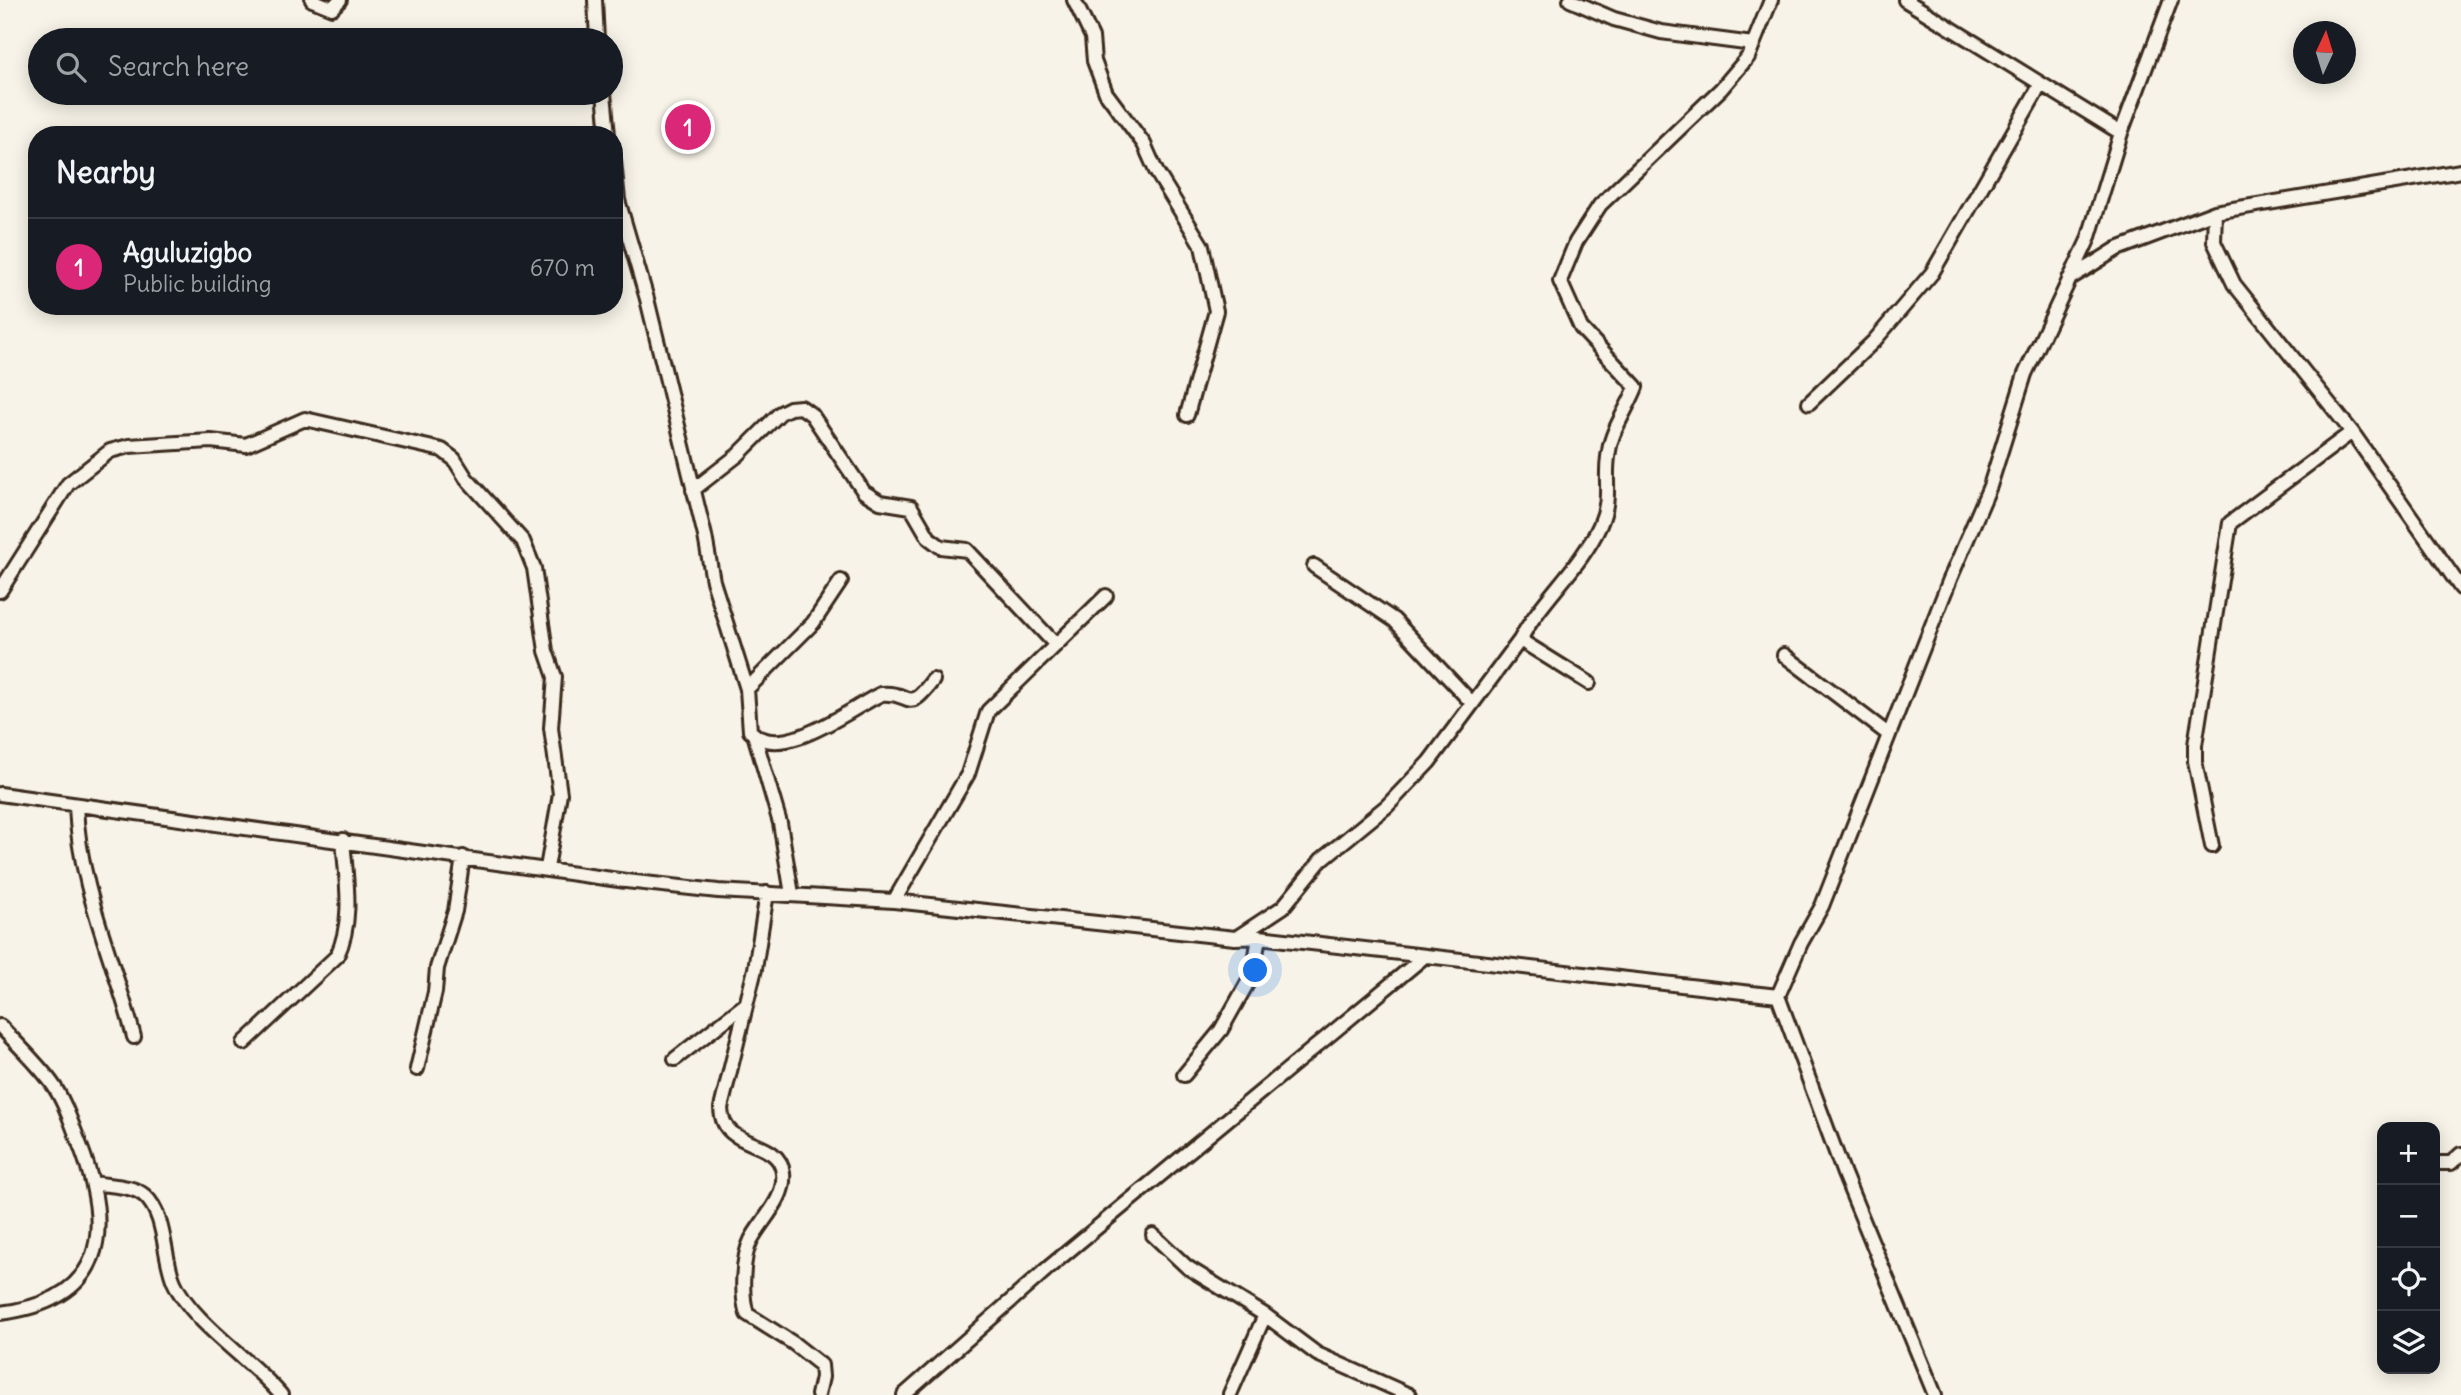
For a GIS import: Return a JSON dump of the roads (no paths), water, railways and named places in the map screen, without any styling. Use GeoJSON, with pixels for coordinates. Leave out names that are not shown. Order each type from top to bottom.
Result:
{"type":"FeatureCollection","features":[{"type":"Feature","properties":{"kind":"street"},"geometry":{"type":"LineString","coordinates":[[312,0],[332,8],[340,0]]}},
{"type":"Feature","properties":{"kind":"street"},"geometry":{"type":"LineString","coordinates":[[595,0],[596,28]]}},
{"type":"Feature","properties":{"kind":"street"},"geometry":{"type":"LineString","coordinates":[[1074,0],[1092,37],[1094,61],[1106,93],[1144,144],[1156,171],[1202,246],[1216,311],[1187,415]]}},
{"type":"Feature","properties":{"kind":"street"},"geometry":{"type":"LineString","coordinates":[[1570,0],[1614,19],[1661,32],[1753,44]]}},
{"type":"Feature","properties":{"kind":"street"},"geometry":{"type":"LineString","coordinates":[[1236,939],[1283,907],[1321,860],[1387,806],[1429,762],[1520,640],[1538,609],[1574,569],[1598,528],[1609,493],[1609,451],[1636,387],[1581,328],[1561,288],[1563,267],[1600,205],[1721,89],[1748,58],[1771,0]]}},
{"type":"Feature","properties":{"kind":"street"},"geometry":{"type":"LineString","coordinates":[[1905,0],[2121,133]]}},
{"type":"Feature","properties":{"kind":"street"},"geometry":{"type":"LineString","coordinates":[[1935,1395],[1844,1174],[1777,996],[1801,943],[1822,906],[1888,734],[1990,486],[2025,374],[2088,240],[2121,133],[2171,0]]}},
{"type":"Feature","properties":{"kind":"street"},"geometry":{"type":"LineString","coordinates":[[1809,403],[1874,341],[1932,273],[2041,84]]}},
{"type":"Feature","properties":{"kind":"street"},"geometry":{"type":"LineString","coordinates":[[605,105],[607,126]]}},
{"type":"Feature","properties":{"kind":"street"},"geometry":{"type":"LineString","coordinates":[[2068,279],[2118,249],[2215,212],[2461,171]]}},
{"type":"Feature","properties":{"kind":"street"},"geometry":{"type":"LineString","coordinates":[[2215,212],[2214,242],[2234,284],[2352,432],[2461,588]]}},
{"type":"Feature","properties":{"kind":"street"},"geometry":{"type":"LineString","coordinates":[[623,213],[693,490],[713,582],[747,689],[749,722],[780,823],[792,894]]}},
{"type":"Feature","properties":{"kind":"street"},"geometry":{"type":"LineString","coordinates":[[693,490],[738,455],[780,413],[801,407],[812,415],[864,492],[880,502],[911,507],[917,513],[929,538],[941,547],[967,550],[1020,603],[1055,644]]}},
{"type":"Feature","properties":{"kind":"street"},"geometry":{"type":"LineString","coordinates":[[0,591],[68,484],[110,451],[129,446],[211,441],[246,445],[305,419],[442,450],[454,459],[466,478],[523,541],[534,568],[546,651],[555,677],[551,727],[560,794],[547,868]]}},
{"type":"Feature","properties":{"kind":"street"},"geometry":{"type":"LineString","coordinates":[[2212,846],[2194,745],[2230,523],[2352,432]]}},
{"type":"Feature","properties":{"kind":"street"},"geometry":{"type":"LineString","coordinates":[[1314,566],[1394,620],[1472,703]]}},
{"type":"Feature","properties":{"kind":"street"},"geometry":{"type":"LineString","coordinates":[[747,689],[813,623],[841,581]]}},
{"type":"Feature","properties":{"kind":"street"},"geometry":{"type":"LineString","coordinates":[[894,901],[968,774],[988,711],[1106,596]]}},
{"type":"Feature","properties":{"kind":"street"},"geometry":{"type":"LineString","coordinates":[[1520,640],[1590,683]]}},
{"type":"Feature","properties":{"kind":"street"},"geometry":{"type":"LineString","coordinates":[[1784,655],[1826,691],[1888,734]]}},
{"type":"Feature","properties":{"kind":"street"},"geometry":{"type":"LineString","coordinates":[[754,734],[795,740],[881,694],[890,693],[912,701],[919,699],[933,680]]}},
{"type":"Feature","properties":{"kind":"street"},"geometry":{"type":"LineString","coordinates":[[0,794],[652,884],[894,901],[1236,939],[1259,937],[1777,996]]}},
{"type":"Feature","properties":{"kind":"street"},"geometry":{"type":"LineString","coordinates":[[76,806],[78,842],[88,892],[117,974],[134,1037]]}},
{"type":"Feature","properties":{"kind":"street"},"geometry":{"type":"LineString","coordinates":[[244,1044],[337,956],[345,939],[347,920],[344,840]]}},
{"type":"Feature","properties":{"kind":"street"},"geometry":{"type":"LineString","coordinates":[[417,1069],[435,992],[437,968],[455,911],[463,857]]}},
{"type":"Feature","properties":{"kind":"street"},"geometry":{"type":"LineString","coordinates":[[767,893],[755,969],[721,1108],[721,1122],[732,1135],[775,1155],[784,1171],[782,1192],[748,1248],[743,1303],[747,1314],[793,1343],[821,1365],[822,1377],[818,1395]]}},
{"type":"Feature","properties":{"kind":"street"},"geometry":{"type":"LineString","coordinates":[[1184,1075],[1221,1030],[1253,972],[1259,937]]}},
{"type":"Feature","properties":{"kind":"street"},"geometry":{"type":"LineString","coordinates":[[904,1395],[1048,1268],[1425,956]]}},
{"type":"Feature","properties":{"kind":"street"},"geometry":{"type":"LineString","coordinates":[[675,1059],[746,1004]]}},
{"type":"Feature","properties":{"kind":"street"},"geometry":{"type":"LineString","coordinates":[[0,1027],[52,1083],[93,1183],[99,1227],[94,1252],[83,1277],[64,1294],[31,1310],[0,1313]]}},
{"type":"Feature","properties":{"kind":"street"},"geometry":{"type":"LineString","coordinates":[[2440,1163],[2451,1163],[2461,1154]]}},
{"type":"Feature","properties":{"kind":"street"},"geometry":{"type":"LineString","coordinates":[[93,1183],[136,1190],[149,1199],[156,1215],[174,1283],[188,1305],[281,1395]]}},
{"type":"Feature","properties":{"kind":"street"},"geometry":{"type":"LineString","coordinates":[[1153,1235],[1187,1267],[1265,1315],[1317,1354],[1409,1395]]}},
{"type":"Feature","properties":{"kind":"street"},"geometry":{"type":"LineString","coordinates":[[1230,1394],[1265,1315]]}},
{"type":"Feature","properties":{"kind":"place","name":"Aguluzigbo"},"geometry":{"type":"Point","coordinates":[688,127]}}]}
